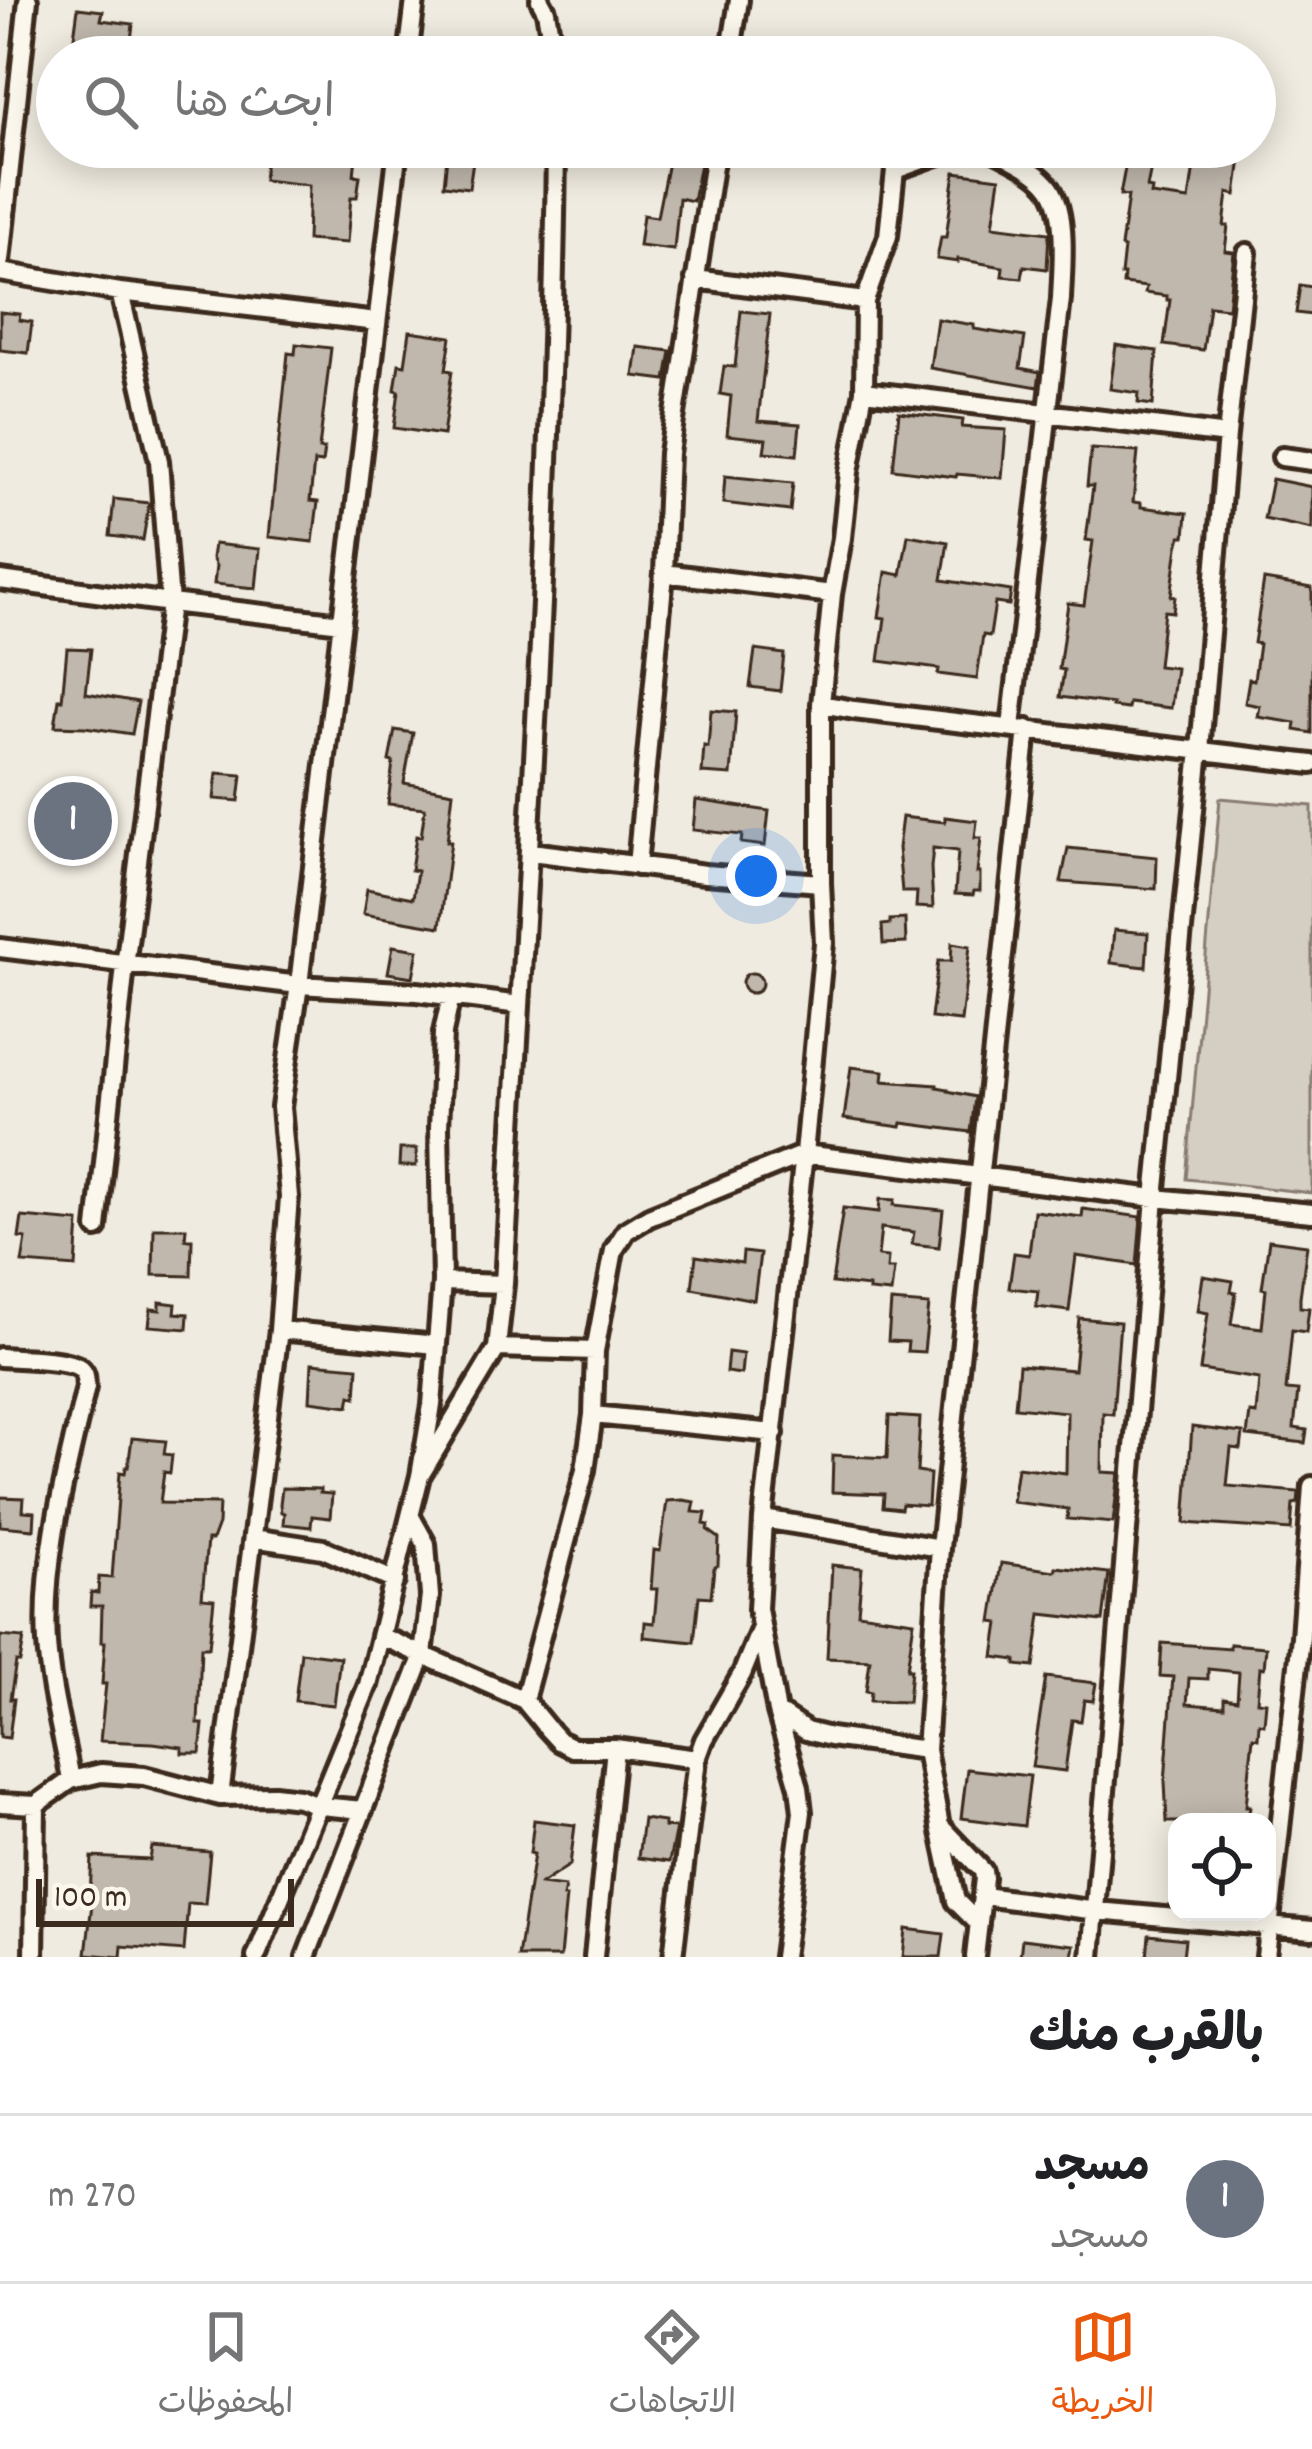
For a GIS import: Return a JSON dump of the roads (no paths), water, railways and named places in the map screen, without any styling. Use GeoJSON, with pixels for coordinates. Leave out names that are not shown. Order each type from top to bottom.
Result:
{"type":"FeatureCollection","features":[{"type":"Feature","properties":{"kind":"street"},"geometry":{"type":"LineString","coordinates":[[0,261],[28,0]]}},
{"type":"Feature","properties":{"kind":"street"},"geometry":{"type":"LineString","coordinates":[[411,36],[415,0]]}},
{"type":"Feature","properties":{"kind":"street"},"geometry":{"type":"LineString","coordinates":[[540,0],[550,36]]}},
{"type":"Feature","properties":{"kind":"street"},"geometry":{"type":"LineString","coordinates":[[733,36],[739,0]]}},
{"type":"Feature","properties":{"kind":"street"},"geometry":{"type":"LineString","coordinates":[[220,1796],[280,1330],[289,1196],[281,1107],[395,168]]}},
{"type":"Feature","properties":{"kind":"street"},"geometry":{"type":"LineString","coordinates":[[420,1476],[497,1348],[504,1283],[553,390],[556,168]]}},
{"type":"Feature","properties":{"kind":"street"},"geometry":{"type":"LineString","coordinates":[[637,866],[664,574],[669,453],[713,168]]}},
{"type":"Feature","properties":{"kind":"street"},"geometry":{"type":"LineString","coordinates":[[783,1957],[802,1812],[758,1610],[824,943],[821,704],[832,594],[864,391],[865,301],[889,236],[895,170],[900,168]]}},
{"type":"Feature","properties":{"kind":"street"},"geometry":{"type":"LineString","coordinates":[[980,1924],[956,1901],[926,1750],[940,1548],[981,1175],[1061,299],[1057,199],[1047,184],[1024,168]]}},
{"type":"Feature","properties":{"kind":"street"},"geometry":{"type":"LineString","coordinates":[[1091,1957],[1155,1198],[1247,253]]}},
{"type":"Feature","properties":{"kind":"street"},"geometry":{"type":"LineString","coordinates":[[0,272],[120,292],[377,322]]}},
{"type":"Feature","properties":{"kind":"street"},"geometry":{"type":"LineString","coordinates":[[695,279],[865,301]]}},
{"type":"Feature","properties":{"kind":"street"},"geometry":{"type":"LineString","coordinates":[[97,1228],[170,603],[159,461],[120,292]]}},
{"type":"Feature","properties":{"kind":"street"},"geometry":{"type":"LineString","coordinates":[[864,391],[1227,435]]}},
{"type":"Feature","properties":{"kind":"street"},"geometry":{"type":"LineString","coordinates":[[1282,458],[1312,461]]}},
{"type":"Feature","properties":{"kind":"street"},"geometry":{"type":"LineString","coordinates":[[664,574],[832,594]]}},
{"type":"Feature","properties":{"kind":"street"},"geometry":{"type":"LineString","coordinates":[[0,580],[342,622]]}},
{"type":"Feature","properties":{"kind":"street"},"geometry":{"type":"LineString","coordinates":[[821,704],[1312,764]]}},
{"type":"Feature","properties":{"kind":"street"},"geometry":{"type":"LineString","coordinates":[[531,852],[821,883]]}},
{"type":"Feature","properties":{"kind":"street"},"geometry":{"type":"LineString","coordinates":[[0,948],[299,985],[520,1005]]}},
{"type":"Feature","properties":{"kind":"street"},"geometry":{"type":"LineString","coordinates":[[256,1957],[368,1685],[420,1476],[432,1405],[442,1282],[439,1127],[443,1033],[452,996]]}},
{"type":"Feature","properties":{"kind":"street"},"geometry":{"type":"LineString","coordinates":[[524,1700],[585,1470],[595,1351],[614,1250],[626,1231],[649,1217],[804,1154],[1312,1213]]}},
{"type":"Feature","properties":{"kind":"street"},"geometry":{"type":"LineString","coordinates":[[442,1282],[504,1283]]}},
{"type":"Feature","properties":{"kind":"street"},"geometry":{"type":"LineString","coordinates":[[280,1330],[436,1345]]}},
{"type":"Feature","properties":{"kind":"street"},"geometry":{"type":"LineString","coordinates":[[497,1348],[595,1351]]}},
{"type":"Feature","properties":{"kind":"street"},"geometry":{"type":"LineString","coordinates":[[0,1357],[72,1364],[85,1377],[53,1532],[47,1639],[71,1780]]}},
{"type":"Feature","properties":{"kind":"street"},"geometry":{"type":"LineString","coordinates":[[593,1415],[774,1433]]}},
{"type":"Feature","properties":{"kind":"street"},"geometry":{"type":"LineString","coordinates":[[1266,1957],[1301,1637],[1312,1486]]}},
{"type":"Feature","properties":{"kind":"street"},"geometry":{"type":"LineString","coordinates":[[306,1957],[423,1655],[430,1596],[426,1544],[410,1517]]}},
{"type":"Feature","properties":{"kind":"street"},"geometry":{"type":"LineString","coordinates":[[764,1519],[940,1548]]}},
{"type":"Feature","properties":{"kind":"street"},"geometry":{"type":"LineString","coordinates":[[253,1538],[323,1549],[394,1581]]}},
{"type":"Feature","properties":{"kind":"street"},"geometry":{"type":"LineString","coordinates":[[673,1957],[697,1759],[761,1629]]}},
{"type":"Feature","properties":{"kind":"street"},"geometry":{"type":"LineString","coordinates":[[380,1636],[524,1700],[560,1741],[573,1748],[615,1748],[697,1759]]}},
{"type":"Feature","properties":{"kind":"street"},"geometry":{"type":"LineString","coordinates":[[778,1712],[806,1731],[926,1750]]}},
{"type":"Feature","properties":{"kind":"street"},"geometry":{"type":"LineString","coordinates":[[594,1957],[615,1748]]}},
{"type":"Feature","properties":{"kind":"street"},"geometry":{"type":"LineString","coordinates":[[0,1803],[36,1805],[71,1780],[101,1773],[144,1776],[220,1796],[286,1796],[320,1806],[363,1810]]}},
{"type":"Feature","properties":{"kind":"street"},"geometry":{"type":"LineString","coordinates":[[34,1957],[36,1805]]}},
{"type":"Feature","properties":{"kind":"street"},"geometry":{"type":"LineString","coordinates":[[940,1826],[983,1871],[976,1957]]}},
{"type":"Feature","properties":{"kind":"street"},"geometry":{"type":"LineString","coordinates":[[982,1896],[1312,1930]]}},
{"type":"Feature","properties":{"kind":"place","name":"مسجد"},"geometry":{"type":"Point","coordinates":[73,821]}}]}
